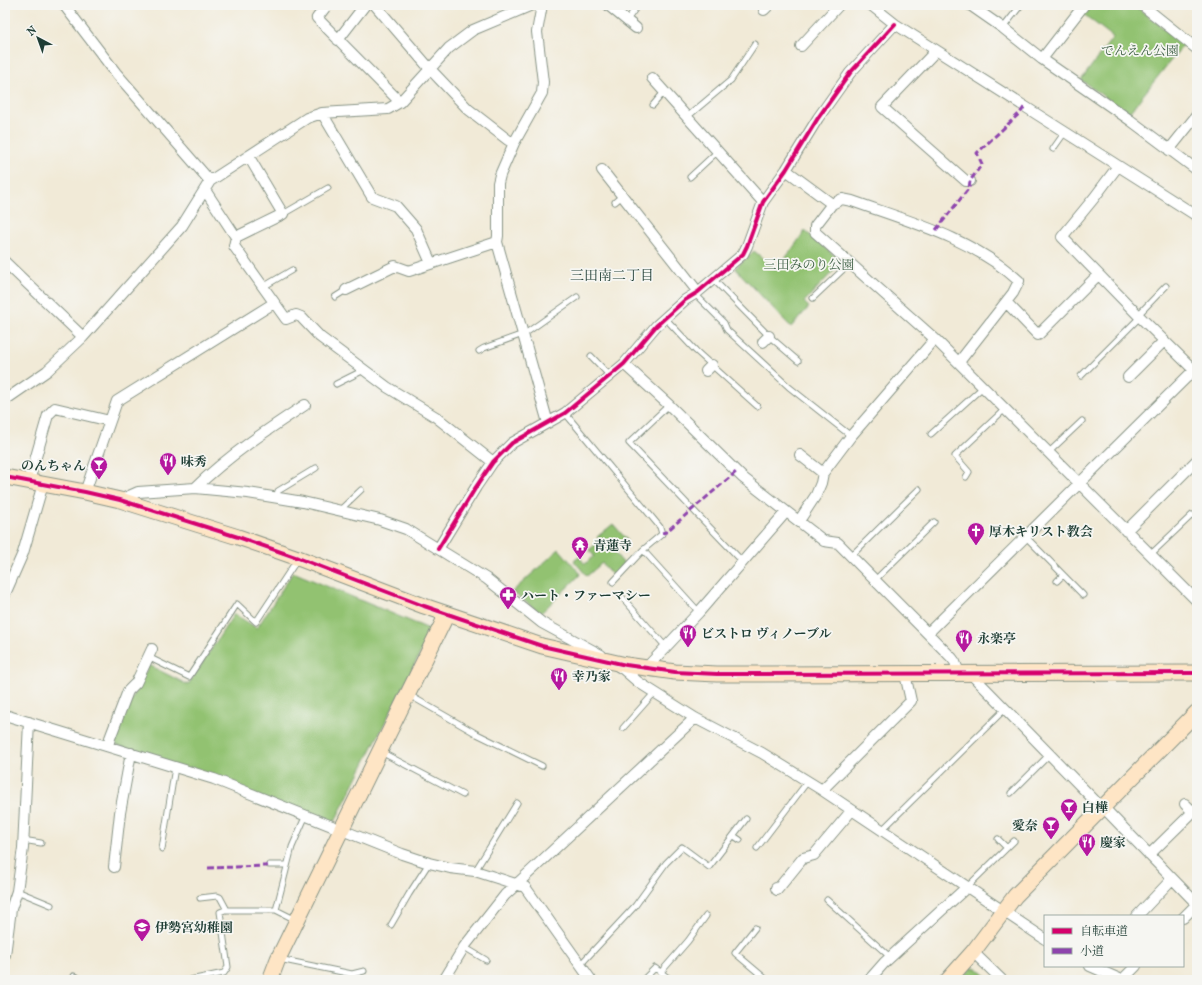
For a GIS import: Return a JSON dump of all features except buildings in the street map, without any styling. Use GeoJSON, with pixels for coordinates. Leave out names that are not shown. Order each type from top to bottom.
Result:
{"type":"FeatureCollection","features":[{"type":"Feature","properties":{"kind":"street"},"geometry":{"type":"LineString","coordinates":[[64,5],[116,73],[208,186],[236,238],[234,246],[286,319],[296,315],[301,317],[320,337],[387,387],[436,417],[493,462]]}},
{"type":"Feature","properties":{"kind":"street"},"geometry":{"type":"LineString","coordinates":[[327,5],[317,18],[400,102]]}},
{"type":"Feature","properties":{"kind":"street"},"geometry":{"type":"LineString","coordinates":[[338,40],[365,5]]}},
{"type":"Feature","properties":{"kind":"street"},"geometry":{"type":"LineString","coordinates":[[375,5],[430,69],[468,109],[514,143]]}},
{"type":"Feature","properties":{"kind":"street"},"geometry":{"type":"LineString","coordinates":[[5,400],[47,372],[83,337],[178,230],[208,186],[248,157],[307,118],[322,113],[388,109],[400,102],[449,48],[473,30],[532,5]]}},
{"type":"Feature","properties":{"kind":"street"},"geometry":{"type":"LineString","coordinates":[[542,5],[537,32],[543,82],[542,93],[514,143],[500,175],[498,183],[497,242],[548,423]]}},
{"type":"Feature","properties":{"kind":"street"},"geometry":{"type":"LineString","coordinates":[[608,5],[636,28]]}},
{"type":"Feature","properties":{"kind":"street"},"geometry":{"type":"LineString","coordinates":[[808,44],[839,5]]}},
{"type":"Feature","properties":{"kind":"street"},"geometry":{"type":"LineString","coordinates":[[871,5],[895,24],[1197,216]]}},
{"type":"Feature","properties":{"kind":"street"},"geometry":{"type":"LineString","coordinates":[[970,5],[1003,28],[1042,59],[1130,120],[1197,170]]}},
{"type":"Feature","properties":{"kind":"street"},"geometry":{"type":"LineString","coordinates":[[1042,59],[1084,5]]}},
{"type":"Feature","properties":{"kind":"street"},"geometry":{"type":"LineString","coordinates":[[1142,5],[1197,49]]}},
{"type":"Feature","properties":{"kind":"street"},"geometry":{"type":"LineString","coordinates":[[438,549],[493,462],[512,443],[565,413],[624,364],[665,318],[685,300],[696,293],[743,254],[763,202],[786,170],[818,118],[850,73],[895,24]]}},
{"type":"Feature","properties":{"kind":"street"},"geometry":{"type":"LineString","coordinates":[[934,49],[932,55],[882,108],[966,181],[970,181]]}},
{"type":"Feature","properties":{"kind":"street"},"geometry":{"type":"LineString","coordinates":[[652,78],[763,202]]}},
{"type":"Feature","properties":{"kind":"street"},"geometry":{"type":"LineString","coordinates":[[322,113],[372,197],[396,206],[416,229],[431,262]]}},
{"type":"Feature","properties":{"kind":"street"},"geometry":{"type":"LineString","coordinates":[[1169,150],[1197,115]]}},
{"type":"Feature","properties":{"kind":"street"},"geometry":{"type":"LineString","coordinates":[[236,238],[283,214],[248,157]]}},
{"type":"Feature","properties":{"kind":"street"},"geometry":{"type":"LineString","coordinates":[[928,633],[1078,484],[1196,372],[1062,237],[1118,166]]}},
{"type":"Feature","properties":{"kind":"street"},"geometry":{"type":"LineString","coordinates":[[602,170],[619,199],[658,237],[696,293]]}},
{"type":"Feature","properties":{"kind":"street"},"geometry":{"type":"LineString","coordinates":[[786,170],[832,204]]}},
{"type":"Feature","properties":{"kind":"street"},"geometry":{"type":"LineString","coordinates":[[959,362],[1013,293],[1019,281],[994,261],[953,237],[852,201],[842,199],[832,204],[815,226],[815,232],[935,338],[1078,484],[1197,601]]}},
{"type":"Feature","properties":{"kind":"street"},"geometry":{"type":"LineString","coordinates":[[403,230],[411,223]]}},
{"type":"Feature","properties":{"kind":"street"},"geometry":{"type":"LineString","coordinates":[[346,290],[362,285],[395,266],[408,273],[409,271],[431,262],[497,242]]}},
{"type":"Feature","properties":{"kind":"street"},"geometry":{"type":"LineString","coordinates":[[5,262],[83,337]]}},
{"type":"Feature","properties":{"kind":"street"},"geometry":{"type":"LineString","coordinates":[[1006,302],[1038,335],[1098,274]]}},
{"type":"Feature","properties":{"kind":"street"},"geometry":{"type":"LineString","coordinates":[[85,492],[117,402],[274,303]]}},
{"type":"Feature","properties":{"kind":"street"},"geometry":{"type":"LineString","coordinates":[[799,521],[816,494],[821,483],[823,473],[851,436],[935,338]]}},
{"type":"Feature","properties":{"kind":"street"},"geometry":{"type":"LineString","coordinates":[[1128,377],[1164,341]]}},
{"type":"Feature","properties":{"kind":"street"},"geometry":{"type":"LineString","coordinates":[[624,364],[669,405],[742,477],[824,541],[838,543],[928,633],[964,673],[1006,708],[1050,755],[1197,904],[1184,917]]}},
{"type":"Feature","properties":{"kind":"street"},"geometry":{"type":"LineString","coordinates":[[195,488],[213,470],[264,432],[305,405]]}},
{"type":"Feature","properties":{"kind":"street"},"geometry":{"type":"LineString","coordinates":[[5,594],[22,553],[48,415],[55,408],[110,421]]}},
{"type":"Feature","properties":{"kind":"street"},"geometry":{"type":"LineString","coordinates":[[800,456],[823,473]]}},
{"type":"Feature","properties":{"kind":"street"},"geometry":{"type":"LineString","coordinates":[[1126,531],[1197,460]]}},
{"type":"Feature","properties":{"kind":"street"},"geometry":{"type":"LineString","coordinates":[[5,477],[120,500],[238,537],[447,614],[542,646],[646,668],[674,672],[717,674],[1197,673]]}},
{"type":"Feature","properties":{"kind":"street"},"geometry":{"type":"LineString","coordinates":[[120,500],[138,492],[195,488],[248,493],[340,510],[380,520],[406,529],[487,579],[542,623],[599,654],[623,669],[638,682],[695,718],[762,753],[808,781],[1044,938]]}},
{"type":"Feature","properties":{"kind":"street"},"geometry":{"type":"LineString","coordinates":[[646,668],[698,612],[786,512]]}},
{"type":"Feature","properties":{"kind":"street"},"geometry":{"type":"LineString","coordinates":[[270,980],[278,959],[447,614]]}},
{"type":"Feature","properties":{"kind":"street"},"geometry":{"type":"LineString","coordinates":[[108,746],[128,691],[136,683],[150,653]]}},
{"type":"Feature","properties":{"kind":"street"},"geometry":{"type":"LineString","coordinates":[[822,790],[911,701],[905,674]]}},
{"type":"Feature","properties":{"kind":"street"},"geometry":{"type":"LineString","coordinates":[[948,980],[973,952],[1015,896],[1197,712]]}},
{"type":"Feature","properties":{"kind":"street"},"geometry":{"type":"LineString","coordinates":[[5,715],[214,779],[402,854],[429,863],[450,868],[475,871],[525,887],[591,980]]}},
{"type":"Feature","properties":{"kind":"street"},"geometry":{"type":"LineString","coordinates":[[444,980],[464,947],[505,895],[695,718]]}},
{"type":"Feature","properties":{"kind":"street"},"geometry":{"type":"LineString","coordinates":[[5,951],[12,908],[12,896],[23,840],[29,722]]}},
{"type":"Feature","properties":{"kind":"street"},"geometry":{"type":"LineString","coordinates":[[114,867],[120,813],[131,754]]}},
{"type":"Feature","properties":{"kind":"street"},"geometry":{"type":"LineString","coordinates":[[1149,855],[1195,810],[1185,804]]}},
{"type":"Feature","properties":{"kind":"street"},"geometry":{"type":"LineString","coordinates":[[776,888],[778,890],[803,858],[814,855],[852,810]]}},
{"type":"Feature","properties":{"kind":"street"},"geometry":{"type":"LineString","coordinates":[[1138,915],[1172,879]]}},
{"type":"Feature","properties":{"kind":"street"},"geometry":{"type":"LineString","coordinates":[[869,980],[890,957],[967,887]]}},
{"type":"Feature","properties":{"kind":"street"},"geometry":{"type":"LineString","coordinates":[[973,952],[1002,980]]}},
{"type":"Feature","properties":{"kind":"street"},"geometry":{"type":"LineString","coordinates":[[1092,967],[1122,980],[1135,967]]}},
{"type":"Feature","properties":{"kind":"lane"},"geometry":{"type":"LineString","coordinates":[[627,20],[638,5]]}},
{"type":"Feature","properties":{"kind":"lane"},"geometry":{"type":"LineString","coordinates":[[1003,28],[1021,5]]}},
{"type":"Feature","properties":{"kind":"lane"},"geometry":{"type":"LineString","coordinates":[[687,117],[731,80],[755,44]]}},
{"type":"Feature","properties":{"kind":"lane"},"geometry":{"type":"LineString","coordinates":[[653,105],[664,92]]}},
{"type":"Feature","properties":{"kind":"lane"},"geometry":{"type":"LineString","coordinates":[[1053,149],[1065,132]]}},
{"type":"Feature","properties":{"kind":"lane"},"geometry":{"type":"LineString","coordinates":[[690,176],[718,152]]}},
{"type":"Feature","properties":{"kind":"lane"},"geometry":{"type":"LineString","coordinates":[[283,214],[328,188]]}},
{"type":"Feature","properties":{"kind":"lane"},"geometry":{"type":"LineString","coordinates":[[814,298],[850,263]]}},
{"type":"Feature","properties":{"kind":"lane"},"geometry":{"type":"LineString","coordinates":[[263,288],[292,270]]}},
{"type":"Feature","properties":{"kind":"lane"},"geometry":{"type":"LineString","coordinates":[[713,279],[766,339],[798,361]]}},
{"type":"Feature","properties":{"kind":"lane"},"geometry":{"type":"LineString","coordinates":[[1080,376],[1139,316],[1166,286]]}},
{"type":"Feature","properties":{"kind":"lane"},"geometry":{"type":"LineString","coordinates":[[335,298],[346,290]]}},
{"type":"Feature","properties":{"kind":"lane"},"geometry":{"type":"LineString","coordinates":[[696,293],[724,323],[728,330],[789,388],[851,436]]}},
{"type":"Feature","properties":{"kind":"lane"},"geometry":{"type":"LineString","coordinates":[[479,351],[523,335],[577,297]]}},
{"type":"Feature","properties":{"kind":"lane"},"geometry":{"type":"LineString","coordinates":[[665,318],[696,351],[709,368],[757,406]]}},
{"type":"Feature","properties":{"kind":"lane"},"geometry":{"type":"LineString","coordinates":[[591,356],[610,376]]}},
{"type":"Feature","properties":{"kind":"lane"},"geometry":{"type":"LineString","coordinates":[[336,384],[364,370]]}},
{"type":"Feature","properties":{"kind":"lane"},"geometry":{"type":"LineString","coordinates":[[931,434],[983,387]]}},
{"type":"Feature","properties":{"kind":"lane"},"geometry":{"type":"LineString","coordinates":[[669,405],[629,443],[742,561]]}},
{"type":"Feature","properties":{"kind":"lane"},"geometry":{"type":"LineString","coordinates":[[966,477],[969,472],[955,456],[1005,409]]}},
{"type":"Feature","properties":{"kind":"lane"},"geometry":{"type":"LineString","coordinates":[[565,413],[660,527],[662,534],[643,550],[613,582]]}},
{"type":"Feature","properties":{"kind":"lane"},"geometry":{"type":"LineString","coordinates":[[1048,453],[1082,421]]}},
{"type":"Feature","properties":{"kind":"lane"},"geometry":{"type":"LineString","coordinates":[[276,497],[278,491],[316,468]]}},
{"type":"Feature","properties":{"kind":"lane"},"geometry":{"type":"LineString","coordinates":[[851,556],[919,489]]}},
{"type":"Feature","properties":{"kind":"lane"},"geometry":{"type":"LineString","coordinates":[[340,510],[361,490]]}},
{"type":"Feature","properties":{"kind":"lane"},"geometry":{"type":"LineString","coordinates":[[1150,555],[1192,515]]}},
{"type":"Feature","properties":{"kind":"lane"},"geometry":{"type":"LineString","coordinates":[[875,580],[934,522]]}},
{"type":"Feature","properties":{"kind":"lane"},"geometry":{"type":"LineString","coordinates":[[1025,536],[1083,595]]}},
{"type":"Feature","properties":{"kind":"lane"},"geometry":{"type":"LineString","coordinates":[[643,550],[698,612]]}},
{"type":"Feature","properties":{"kind":"lane"},"geometry":{"type":"LineString","coordinates":[[150,653],[189,677],[236,604],[256,622],[298,558]]}},
{"type":"Feature","properties":{"kind":"lane"},"geometry":{"type":"LineString","coordinates":[[1057,581],[1063,574]]}},
{"type":"Feature","properties":{"kind":"lane"},"geometry":{"type":"LineString","coordinates":[[621,596],[666,647]]}},
{"type":"Feature","properties":{"kind":"lane"},"geometry":{"type":"LineString","coordinates":[[623,728],[655,692]]}},
{"type":"Feature","properties":{"kind":"lane"},"geometry":{"type":"LineString","coordinates":[[408,695],[477,734],[542,766]]}},
{"type":"Feature","properties":{"kind":"lane"},"geometry":{"type":"LineString","coordinates":[[882,830],[1006,708]]}},
{"type":"Feature","properties":{"kind":"lane"},"geometry":{"type":"LineString","coordinates":[[380,752],[463,796]]}},
{"type":"Feature","properties":{"kind":"lane"},"geometry":{"type":"LineString","coordinates":[[1011,793],[1050,755]]}},
{"type":"Feature","properties":{"kind":"lane"},"geometry":{"type":"LineString","coordinates":[[162,849],[175,767]]}},
{"type":"Feature","properties":{"kind":"lane"},"geometry":{"type":"LineString","coordinates":[[757,848],[808,781]]}},
{"type":"Feature","properties":{"kind":"lane"},"geometry":{"type":"LineString","coordinates":[[475,871],[517,803]]}},
{"type":"Feature","properties":{"kind":"lane"},"geometry":{"type":"LineString","coordinates":[[276,910],[292,847],[306,815]]}},
{"type":"Feature","properties":{"kind":"lane"},"geometry":{"type":"LineString","coordinates":[[709,867],[746,819]]}},
{"type":"Feature","properties":{"kind":"lane"},"geometry":{"type":"LineString","coordinates":[[734,836],[740,840]]}},
{"type":"Feature","properties":{"kind":"lane"},"geometry":{"type":"LineString","coordinates":[[998,839],[1006,848]]}},
{"type":"Feature","properties":{"kind":"lane"},"geometry":{"type":"LineString","coordinates":[[23,840],[41,843]]}},
{"type":"Feature","properties":{"kind":"lane"},"geometry":{"type":"LineString","coordinates":[[967,887],[1014,841]]}},
{"type":"Feature","properties":{"kind":"lane"},"geometry":{"type":"LineString","coordinates":[[580,965],[635,906],[666,863],[682,847],[714,871]]}},
{"type":"Feature","properties":{"kind":"lane"},"geometry":{"type":"LineString","coordinates":[[391,925],[429,863]]}},
{"type":"Feature","properties":{"kind":"lane"},"geometry":{"type":"LineString","coordinates":[[269,864],[287,865]]}},
{"type":"Feature","properties":{"kind":"lane"},"geometry":{"type":"LineString","coordinates":[[12,896],[51,905]]}},
{"type":"Feature","properties":{"kind":"lane"},"geometry":{"type":"LineString","coordinates":[[200,898],[220,897],[227,910]]}},
{"type":"Feature","properties":{"kind":"lane"},"geometry":{"type":"LineString","coordinates":[[827,900],[890,957]]}},
{"type":"Feature","properties":{"kind":"lane"},"geometry":{"type":"LineString","coordinates":[[190,980],[224,973],[228,967],[220,912],[227,910],[276,910],[297,920]]}},
{"type":"Feature","properties":{"kind":"lane"},"geometry":{"type":"LineString","coordinates":[[660,972],[688,941],[706,916]]}},
{"type":"Feature","properties":{"kind":"lane"},"geometry":{"type":"LineString","coordinates":[[756,928],[735,953],[759,978],[767,980]]}},
{"type":"Feature","properties":{"kind":"lane"},"geometry":{"type":"LineString","coordinates":[[464,947],[486,960]]}},
{"type":"Feature","properties":{"kind":"lane"},"geometry":{"type":"LineString","coordinates":[[278,959],[352,974],[364,971]]}},
{"type":"Feature","properties":{"kind":"lane"},"geometry":{"type":"LineString","coordinates":[[643,980],[655,968],[671,980]]}},
{"type":"Feature","properties":{"kind":"lane"},"geometry":{"type":"LineString","coordinates":[[74,976],[83,980]]}},
{"type":"Feature","properties":{"kind":"green space","name":"でんえん公園"},"geometry":{"type":"Polygon","coordinates":[[[1087,5],[1134,5],[1184,44],[1128,114],[1081,80],[1113,37],[1082,13],[1087,5]]]}},
{"type":"Feature","properties":{"kind":"green space","name":"三田みのり公園"},"geometry":{"type":"Polygon","coordinates":[[[805,231],[842,262],[804,302],[809,307],[791,327],[735,268],[754,251],[777,270],[805,231]]]}},
{"type":"Feature","properties":{"kind":"green space"},"geometry":{"type":"Polygon","coordinates":[[[613,524],[627,540],[614,552],[625,565],[613,576],[602,563],[587,576],[574,561],[579,557],[585,564],[594,556],[589,550],[600,541],[597,537],[613,524]]]}},
{"type":"Feature","properties":{"kind":"green space"},"geometry":{"type":"Polygon","coordinates":[[[559,549],[580,573],[579,576],[541,613],[512,592],[559,549]]]}},
{"type":"Feature","properties":{"kind":"green space"},"geometry":{"type":"Polygon","coordinates":[[[293,572],[429,629],[429,636],[335,821],[329,823],[114,744],[112,738],[149,665],[188,685],[234,614],[257,628],[293,572]]]}},
{"type":"Feature","properties":{"kind":"green space"},"geometry":{"type":"Polygon","coordinates":[[[971,968],[977,968],[991,980],[960,980],[971,968]]]}},
{"type":"Feature","properties":{"kind":"marked path"},"geometry":{"type":"LineString","coordinates":[[936,230],[969,188],[970,181],[982,164],[977,153],[1020,113],[1025,106]]}},
{"type":"Feature","properties":{"kind":"marked path"},"geometry":{"type":"LineString","coordinates":[[662,533],[666,532],[736,472]]}},
{"type":"Feature","properties":{"kind":"marked path"},"geometry":{"type":"LineString","coordinates":[[208,868],[269,865]]}},
{"type":"Feature","properties":{"kind":"cycle path"},"geometry":{"type":"LineString","coordinates":[[438,549],[493,462],[512,443],[565,413],[624,364],[656,326],[685,300],[698,292],[743,254],[763,202],[786,170],[818,118],[850,73],[895,24]]}},
{"type":"Feature","properties":{"kind":"cycle path"},"geometry":{"type":"LineString","coordinates":[[5,477],[120,500],[238,537],[424,606],[542,646],[626,665],[675,672],[717,674],[1197,673]]}},
{"type":"Feature","properties":{"kind":"place","name":"味秀"},"geometry":{"type":"Point","coordinates":[168,476]}},
{"type":"Feature","properties":{"kind":"place","name":"のんちゃん"},"geometry":{"type":"Point","coordinates":[99,480]}},
{"type":"Feature","properties":{"kind":"place","name":"厚木キリスト教会"},"geometry":{"type":"Point","coordinates":[976,546]}},
{"type":"Feature","properties":{"kind":"place","name":"青蓮寺"},"geometry":{"type":"Point","coordinates":[580,560]}},
{"type":"Feature","properties":{"kind":"place","name":"ハート・ファーマシー"},"geometry":{"type":"Point","coordinates":[508,610]}},
{"type":"Feature","properties":{"kind":"place","name":"ビストロ ヴィノーブル"},"geometry":{"type":"Point","coordinates":[688,648]}},
{"type":"Feature","properties":{"kind":"place","name":"永楽亭"},"geometry":{"type":"Point","coordinates":[964,653]}},
{"type":"Feature","properties":{"kind":"place","name":"幸乃家"},"geometry":{"type":"Point","coordinates":[559,691]}},
{"type":"Feature","properties":{"kind":"place","name":"白樺"},"geometry":{"type":"Point","coordinates":[1069,822]}},
{"type":"Feature","properties":{"kind":"place","name":"愛奈"},"geometry":{"type":"Point","coordinates":[1051,840]}},
{"type":"Feature","properties":{"kind":"place","name":"慶家"},"geometry":{"type":"Point","coordinates":[1087,857]}},
{"type":"Feature","properties":{"kind":"place","name":"伊勢宮幼稚園"},"geometry":{"type":"Point","coordinates":[142,942]}},
{"type":"Feature","properties":{"kind":"district","name":"三田南二丁目"},"geometry":{"type":"Point","coordinates":[612,275]}}]}
